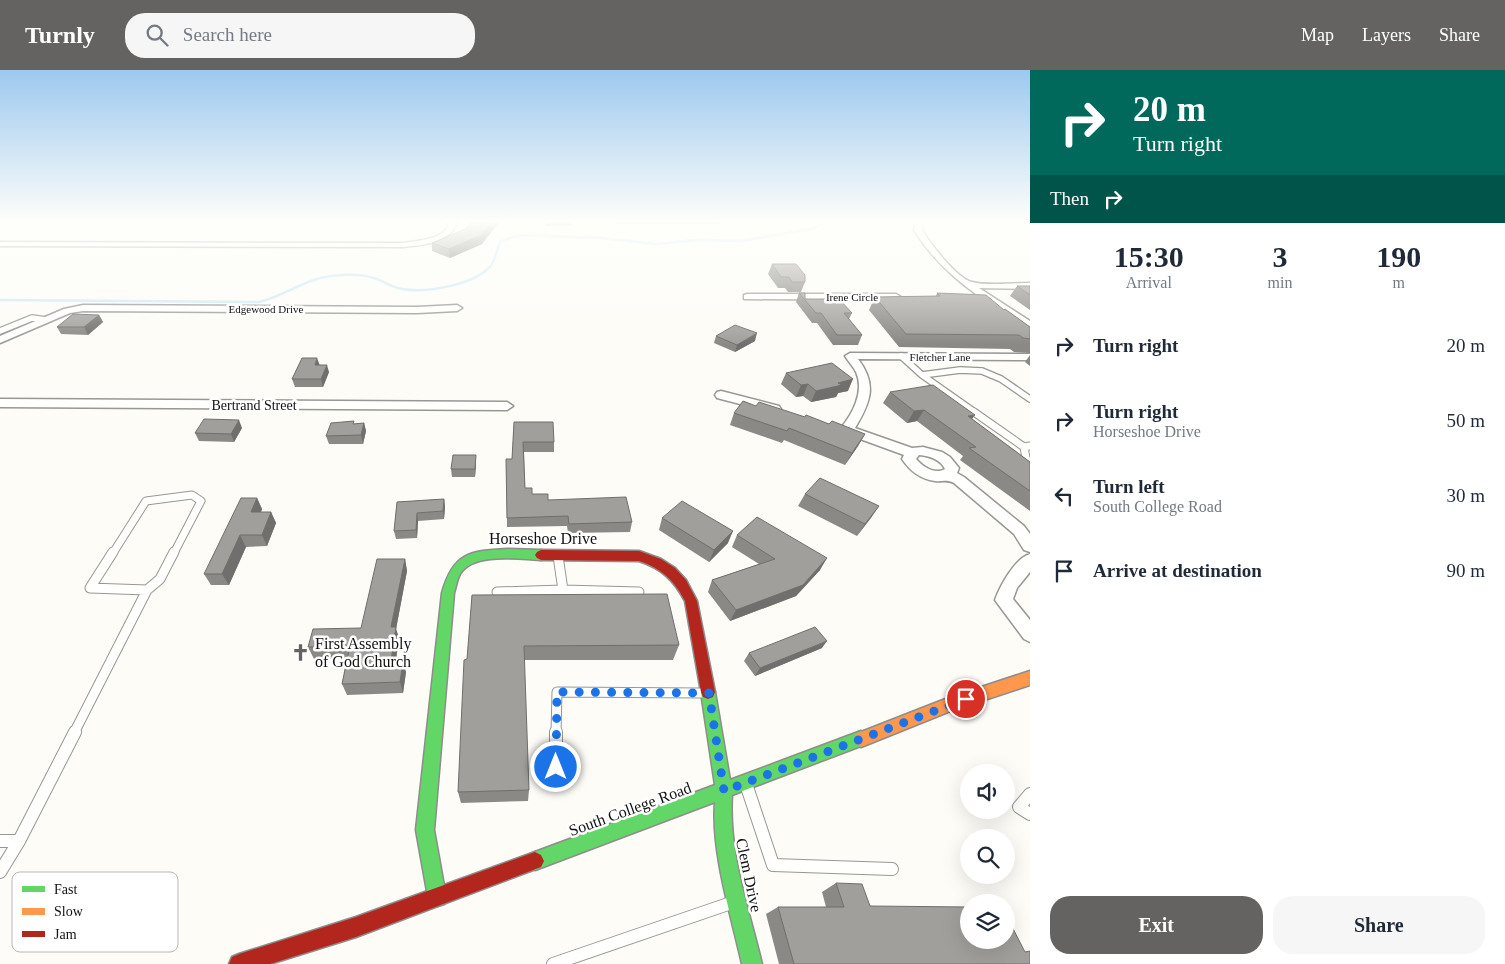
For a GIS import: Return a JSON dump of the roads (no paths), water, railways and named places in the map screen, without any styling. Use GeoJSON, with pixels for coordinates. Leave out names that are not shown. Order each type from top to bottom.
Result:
{"type":"FeatureCollection","features":[{"type":"Feature","properties":{"kind":"street"},"geometry":{"type":"LineString","coordinates":[[943,262],[970,285],[1030,325]]}},
{"type":"Feature","properties":{"kind":"street"},"geometry":{"type":"LineString","coordinates":[[970,285],[1030,286]]}},
{"type":"Feature","properties":{"kind":"street","name":"Irene Circle"},"geometry":{"type":"LineString","coordinates":[[747,297],[910,298]]}},
{"type":"Feature","properties":{"kind":"street"},"geometry":{"type":"LineString","coordinates":[[968,298],[988,298]]}},
{"type":"Feature","properties":{"kind":"street","name":"Edgewood Drive"},"geometry":{"type":"LineString","coordinates":[[46,320],[75,309],[417,310],[457,308]]}},
{"type":"Feature","properties":{"kind":"street"},"geometry":{"type":"LineString","coordinates":[[0,340],[46,320]]}},
{"type":"Feature","properties":{"kind":"street","name":"Fletcher Lane"},"geometry":{"type":"LineString","coordinates":[[848,429],[862,407],[864,388],[863,375],[850,356],[1030,357]]}},
{"type":"Feature","properties":{"kind":"street"},"geometry":{"type":"LineString","coordinates":[[722,395],[789,413]]}},
{"type":"Feature","properties":{"kind":"street","name":"Bertrand Street"},"geometry":{"type":"LineString","coordinates":[[0,403],[508,406]]}},
{"type":"Feature","properties":{"kind":"street"},"geometry":{"type":"LineString","coordinates":[[831,424],[912,453],[931,452],[945,459],[952,468],[952,472],[949,474]]}},
{"type":"Feature","properties":{"kind":"street"},"geometry":{"type":"LineString","coordinates":[[912,453],[910,455],[911,462],[919,470],[939,476],[949,474],[959,480],[1018,530],[1030,546]]}},
{"type":"Feature","properties":{"kind":"street","name":"Horseshoe Drive"},"geometry":{"type":"LineString","coordinates":[[437,897],[425,830],[449,583],[455,570],[463,563],[482,555],[639,556],[656,561],[678,576],[685,586],[691,601],[709,693],[724,791]]}},
{"type":"Feature","properties":{"kind":"street"},"geometry":{"type":"LineString","coordinates":[[1030,560],[1021,573],[1007,587],[1004,600],[1030,634]]}},
{"type":"Feature","properties":{"kind":"street","name":"South College Road"},"geometry":{"type":"LineString","coordinates":[[239,964],[310,942],[437,897],[746,783],[948,705],[1030,678]]}},
{"type":"Feature","properties":{"kind":"street","name":"Clem Drive"},"geometry":{"type":"LineString","coordinates":[[724,791],[722,819],[726,850],[752,964]]}},
{"type":"Feature","properties":{"kind":"lane"},"geometry":{"type":"LineString","coordinates":[[0,331],[32,318],[46,320]]}},
{"type":"Feature","properties":{"kind":"lane"},"geometry":{"type":"LineString","coordinates":[[901,356],[922,375],[1027,446],[1026,458],[1030,465]]}},
{"type":"Feature","properties":{"kind":"lane"},"geometry":{"type":"LineString","coordinates":[[922,375],[972,369],[982,371],[994,376],[1030,399]]}},
{"type":"Feature","properties":{"kind":"lane"},"geometry":{"type":"LineString","coordinates":[[0,872],[19,841],[147,590],[160,578],[201,501],[192,496],[146,501],[90,588],[147,590]]}},
{"type":"Feature","properties":{"kind":"lane"},"geometry":{"type":"LineString","coordinates":[[557,554],[563,590]]}},
{"type":"Feature","properties":{"kind":"lane"},"geometry":{"type":"LineString","coordinates":[[496,592],[563,590],[639,592]]}},
{"type":"Feature","properties":{"kind":"lane"},"geometry":{"type":"LineString","coordinates":[[556,767],[557,692],[709,693]]}},
{"type":"Feature","properties":{"kind":"lane"},"geometry":{"type":"LineString","coordinates":[[746,783],[773,865],[892,869]]}},
{"type":"Feature","properties":{"kind":"lane"},"geometry":{"type":"LineString","coordinates":[[1030,794],[1018,807],[1030,814]]}},
{"type":"Feature","properties":{"kind":"lane"},"geometry":{"type":"LineString","coordinates":[[0,841],[19,841]]}},
{"type":"Feature","properties":{"kind":"lane"},"geometry":{"type":"LineString","coordinates":[[553,964],[738,901]]}},
{"type":"Feature","properties":{"kind":"lane"},"geometry":{"type":"LineString","coordinates":[[308,957],[310,942]]}},
{"type":"Feature","properties":{"kind":"waterway"},"geometry":{"type":"LineString","coordinates":[[0,300],[259,302],[312,280],[348,275],[372,277],[399,288],[424,290],[463,282],[485,271],[493,262]]}},
{"type":"Feature","properties":{"kind":"place","name":"First Assembly of God Church"},"geometry":{"type":"Point","coordinates":[301,652]}}]}
